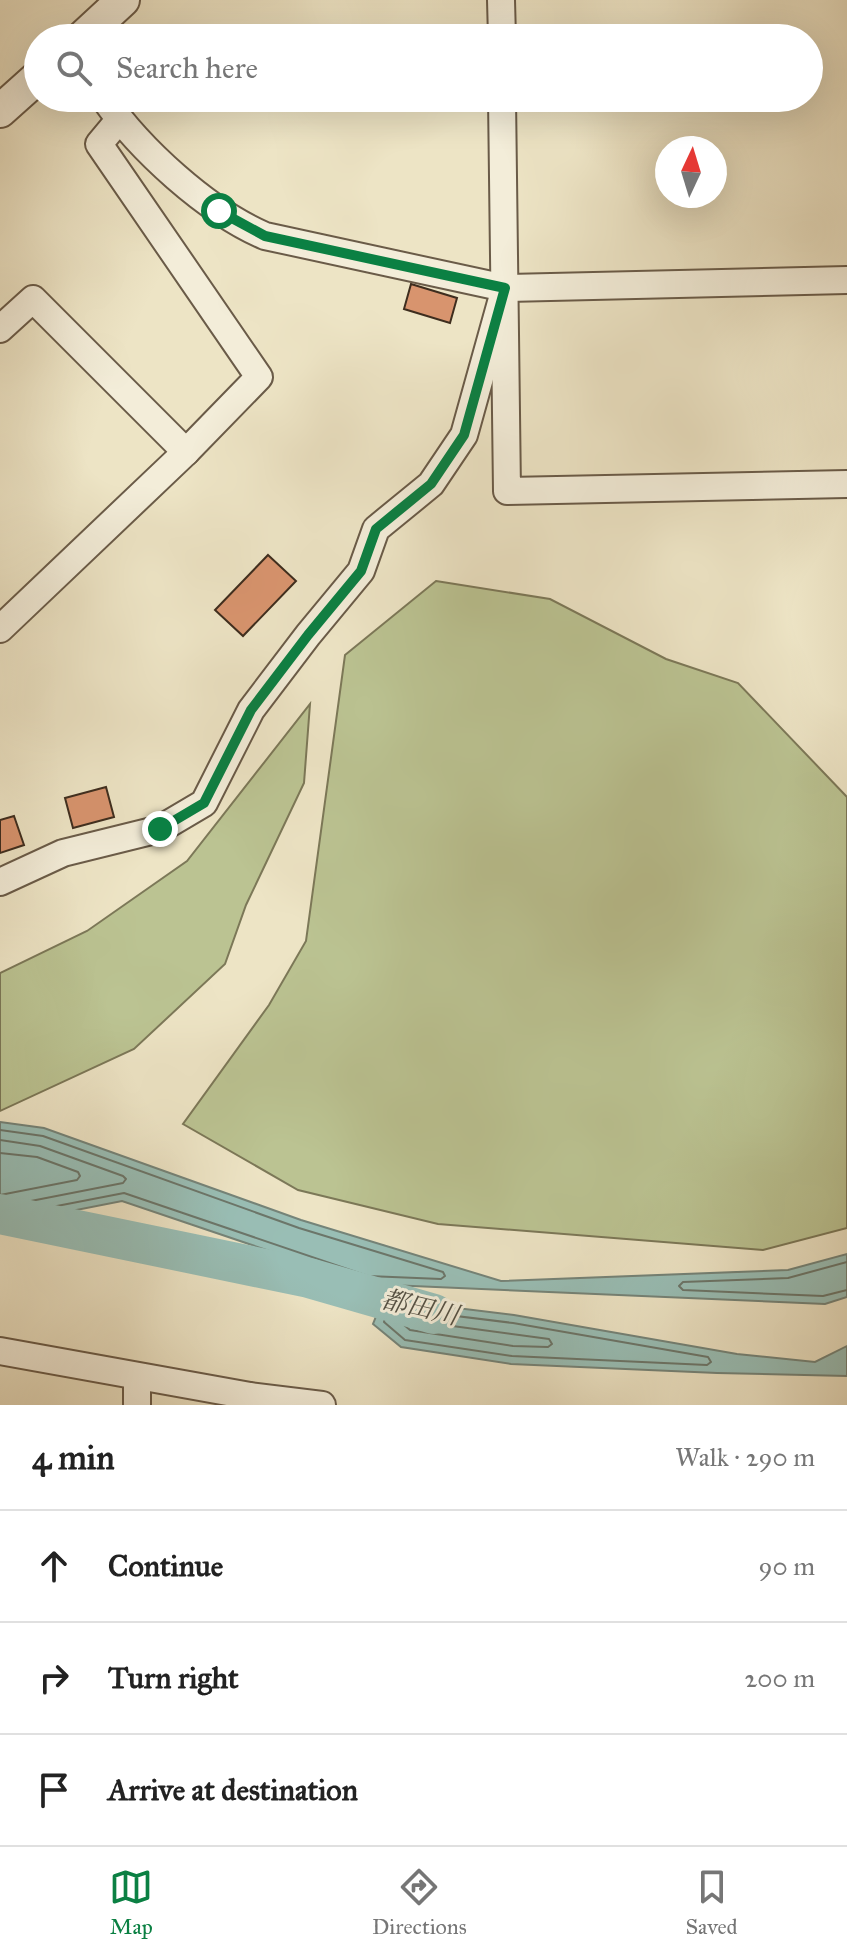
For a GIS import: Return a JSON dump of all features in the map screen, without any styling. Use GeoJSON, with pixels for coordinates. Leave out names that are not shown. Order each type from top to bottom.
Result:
{"type":"FeatureCollection","features":[{"type":"Feature","properties":{"kind":"street"},"geometry":{"type":"LineString","coordinates":[[97,24],[123,0]]}},
{"type":"Feature","properties":{"kind":"street"},"geometry":{"type":"LineString","coordinates":[[501,0],[502,24]]}},
{"type":"Feature","properties":{"kind":"street"},"geometry":{"type":"LineString","coordinates":[[0,111],[24,90]]}},
{"type":"Feature","properties":{"kind":"street"},"geometry":{"type":"LineString","coordinates":[[114,112],[193,192],[243,227],[265,236],[505,288],[847,280]]}},
{"type":"Feature","properties":{"kind":"street"},"geometry":{"type":"LineString","coordinates":[[502,112],[507,491],[847,484]]}},
{"type":"Feature","properties":{"kind":"street"},"geometry":{"type":"LineString","coordinates":[[0,629],[186,452],[259,377],[99,144],[119,120]]}},
{"type":"Feature","properties":{"kind":"street"},"geometry":{"type":"LineString","coordinates":[[0,882],[63,853],[160,829],[204,803],[251,710],[361,571],[376,529],[431,484],[464,435],[505,288]]}},
{"type":"Feature","properties":{"kind":"street"},"geometry":{"type":"LineString","coordinates":[[0,329],[33,299],[186,452]]}},
{"type":"Feature","properties":{"kind":"street"},"geometry":{"type":"LineString","coordinates":[[0,1351],[250,1396],[322,1405]]}},
{"type":"Feature","properties":{"kind":"street"},"geometry":{"type":"LineString","coordinates":[[137,1377],[137,1405]]}},
{"type":"Feature","properties":{"kind":"green space"},"geometry":{"type":"Polygon","coordinates":[[[436,581],[550,599],[666,659],[738,683],[847,797],[847,1228],[763,1250],[438,1224],[298,1190],[183,1124],[269,1005],[306,941],[345,655],[436,581]]]}},
{"type":"Feature","properties":{"kind":"green space"},"geometry":{"type":"Polygon","coordinates":[[[310,704],[304,783],[246,905],[225,964],[134,1049],[0,1111],[0,973],[87,931],[187,861],[310,704]]]}},
{"type":"Feature","properties":{"kind":"water"},"geometry":{"type":"Polygon","coordinates":[[[0,1122],[44,1128],[301,1220],[501,1281],[788,1270],[847,1254],[847,1297],[825,1304],[367,1284],[122,1201],[0,1225],[0,1122]]]}},
{"type":"Feature","properties":{"kind":"water"},"geometry":{"type":"Polygon","coordinates":[[[383,1299],[514,1315],[737,1354],[815,1362],[847,1346],[847,1376],[511,1364],[401,1347],[373,1324],[383,1299]]]}},
{"type":"Feature","properties":{"kind":"building"},"geometry":{"type":"Polygon","coordinates":[[[411,284],[457,298],[450,323],[404,309],[411,284]]]}},
{"type":"Feature","properties":{"kind":"building"},"geometry":{"type":"Polygon","coordinates":[[[268,555],[296,581],[243,636],[215,610],[268,555]]]}},
{"type":"Feature","properties":{"kind":"building"},"geometry":{"type":"Polygon","coordinates":[[[106,787],[114,817],[73,828],[65,798],[106,787]]]}},
{"type":"Feature","properties":{"kind":"building"},"geometry":{"type":"Polygon","coordinates":[[[14,816],[24,845],[0,853],[0,820],[14,816]]]}},
{"type":"Feature","properties":{"kind":"waterway","name":"都田川"},"geometry":{"type":"LineString","coordinates":[[0,1214],[309,1278],[434,1314]]}},
{"type":"Feature","properties":{"kind":"route"},"geometry":{"type":"LineString","coordinates":[[160,829],[204,803],[251,710],[361,571],[376,529],[431,484],[464,435],[505,288],[265,236],[243,227],[219,211]]}}]}
